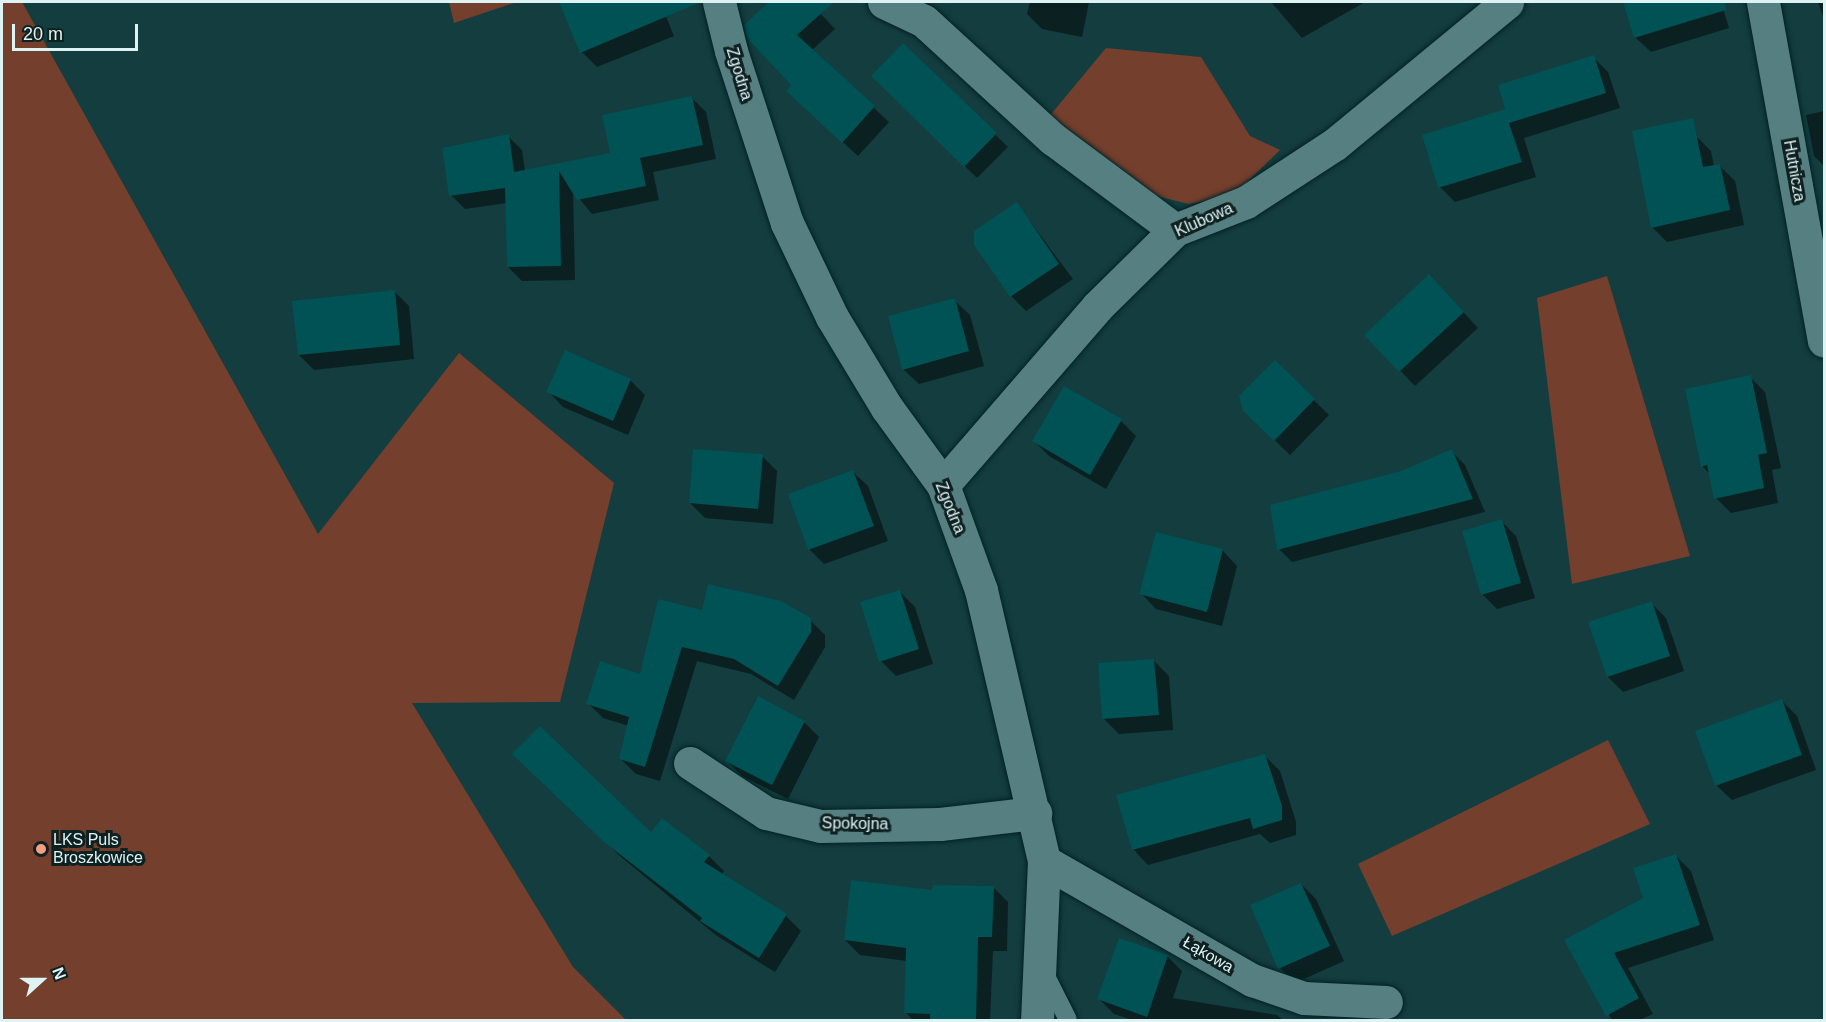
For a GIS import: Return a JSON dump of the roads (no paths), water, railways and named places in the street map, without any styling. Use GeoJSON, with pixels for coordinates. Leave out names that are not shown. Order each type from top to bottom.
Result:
{"type":"FeatureCollection","features":[{"type":"Feature","properties":{"kind":"street","name":"Zgodna"},"geometry":{"type":"LineString","coordinates":[[719,2],[731,51],[788,223],[832,317],[887,408],[943,485],[981,590],[1035,813],[1044,861],[1037,1020]]}},
{"type":"Feature","properties":{"kind":"street"},"geometry":{"type":"LineString","coordinates":[[884,2],[924,21],[1053,139],[1175,230]]}},
{"type":"Feature","properties":{"kind":"street","name":"Klubowa"},"geometry":{"type":"LineString","coordinates":[[943,485],[1097,307],[1175,230],[1246,202],[1335,144],[1507,2]]}},
{"type":"Feature","properties":{"kind":"street","name":"Hutnicza"},"geometry":{"type":"LineString","coordinates":[[1763,2],[1824,341]]}},
{"type":"Feature","properties":{"kind":"street","name":"Spokojna"},"geometry":{"type":"LineString","coordinates":[[690,763],[766,813],[820,825],[940,824],[1035,813]]}},
{"type":"Feature","properties":{"kind":"street","name":"Łąkowa"},"geometry":{"type":"LineString","coordinates":[[1044,861],[1252,980],[1304,998],[1386,1002]]}},
{"type":"Feature","properties":{"kind":"lane"},"geometry":{"type":"LineString","coordinates":[[1040,964],[1068,1020]]}},
{"type":"Feature","properties":{"kind":"place","name":"LKS Puls Broszkowice"},"geometry":{"type":"Point","coordinates":[41,849]}}]}
